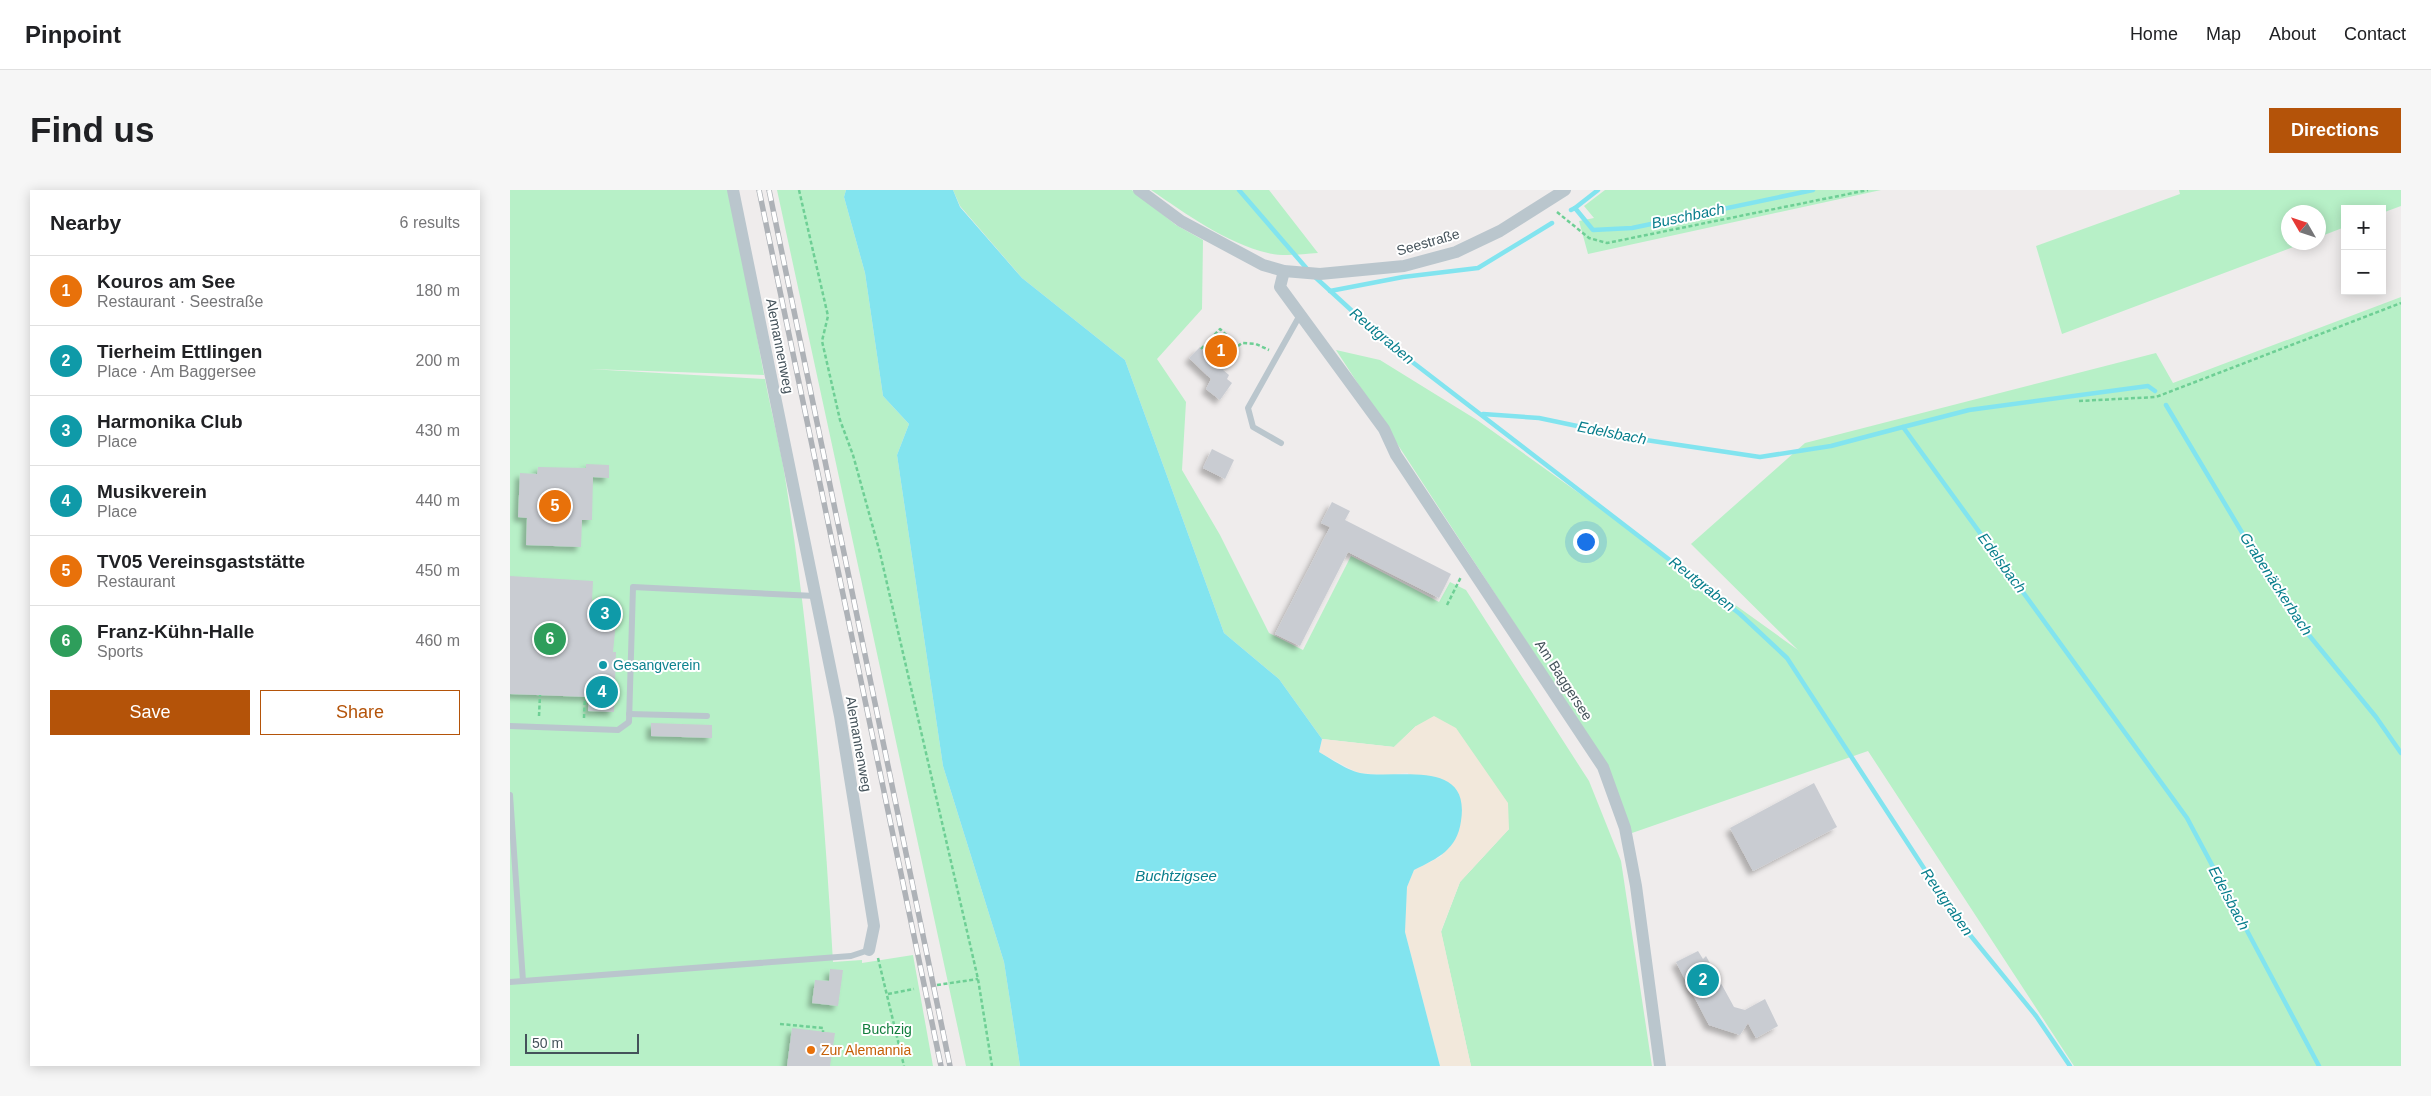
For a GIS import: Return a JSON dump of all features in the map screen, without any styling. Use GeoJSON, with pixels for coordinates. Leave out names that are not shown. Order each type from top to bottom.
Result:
{"type":"FeatureCollection","features":[{"type":"Feature","properties":{"kind":"street","name":"Alemannenweg"},"geometry":{"type":"LineString","coordinates":[[734,190],[840,716],[874,926],[869,950]]}},
{"type":"Feature","properties":{"kind":"street","name":"Seestraße"},"geometry":{"type":"LineString","coordinates":[[1139,190],[1181,221],[1258,262],[1290,271],[1320,274],[1404,266],[1456,252],[1500,231],[1565,190]]}},
{"type":"Feature","properties":{"kind":"street"},"geometry":{"type":"LineString","coordinates":[[1290,271],[1280,287],[1301,314]]}},
{"type":"Feature","properties":{"kind":"street","name":"Am Baggersee"},"geometry":{"type":"LineString","coordinates":[[1301,314],[1384,429],[1396,455],[1603,767],[1625,828],[1636,886],[1660,1066]]}},
{"type":"Feature","properties":{"kind":"lane"},"geometry":{"type":"LineString","coordinates":[[1280,443],[1253,427],[1248,408],[1301,314]]}},
{"type":"Feature","properties":{"kind":"lane"},"geometry":{"type":"LineString","coordinates":[[510,726],[618,730],[629,722],[633,587],[815,596]]}},
{"type":"Feature","properties":{"kind":"lane"},"geometry":{"type":"LineString","coordinates":[[629,714],[707,716]]}},
{"type":"Feature","properties":{"kind":"lane"},"geometry":{"type":"LineString","coordinates":[[510,795],[523,981]]}},
{"type":"Feature","properties":{"kind":"lane"},"geometry":{"type":"LineString","coordinates":[[510,982],[851,956],[869,950]]}},
{"type":"Feature","properties":{"kind":"path"},"geometry":{"type":"LineString","coordinates":[[799,190],[828,316],[822,341],[840,420],[853,455],[880,553],[978,979],[992,1066]]}},
{"type":"Feature","properties":{"kind":"path"},"geometry":{"type":"LineString","coordinates":[[1548,201],[1559,214],[1589,238],[1607,243],[1868,190]]}},
{"type":"Feature","properties":{"kind":"path"},"geometry":{"type":"LineString","coordinates":[[2079,401],[2156,397],[2401,303]]}},
{"type":"Feature","properties":{"kind":"path"},"geometry":{"type":"LineString","coordinates":[[1201,349],[1220,329],[1238,346],[1242,343],[1260,346]]}},
{"type":"Feature","properties":{"kind":"path"},"geometry":{"type":"LineString","coordinates":[[1447,605],[1458,584]]}},
{"type":"Feature","properties":{"kind":"path"},"geometry":{"type":"LineString","coordinates":[[539,728],[540,695]]}},
{"type":"Feature","properties":{"kind":"path"},"geometry":{"type":"LineString","coordinates":[[584,730],[585,697]]}},
{"type":"Feature","properties":{"kind":"path"},"geometry":{"type":"LineString","coordinates":[[869,950],[878,955],[904,1066]]}},
{"type":"Feature","properties":{"kind":"path"},"geometry":{"type":"LineString","coordinates":[[937,985],[978,979]]}},
{"type":"Feature","properties":{"kind":"path"},"geometry":{"type":"LineString","coordinates":[[888,994],[914,990]]}},
{"type":"Feature","properties":{"kind":"path"},"geometry":{"type":"LineString","coordinates":[[780,1024],[823,1028],[823,1032]]}},
{"type":"Feature","properties":{"kind":"green space","name":"Buchzig"},"geometry":{"type":"Polygon","coordinates":[[[510,190],[730,190],[764,375],[589,369],[765,379],[785,476],[810,667],[821,785],[833,962],[862,960],[862,963],[913,955],[933,1066],[510,1066],[510,190]]]}},
{"type":"Feature","properties":{"kind":"green space"},"geometry":{"type":"Polygon","coordinates":[[[777,190],[846,190],[844,197],[865,273],[883,396],[909,424],[897,455],[943,766],[1004,962],[1020,1066],[966,1066],[777,190]]]}},
{"type":"Feature","properties":{"kind":"green space"},"geometry":{"type":"Polygon","coordinates":[[[953,190],[1132,190],[1176,225],[1203,240],[1202,309],[1157,359],[1186,402],[1182,470],[1220,535],[1269,633],[1303,650],[1351,556],[1439,602],[1450,582],[1466,590],[1589,781],[1621,861],[1652,1066],[1471,1066],[1441,932],[1460,882],[1509,829],[1416,726],[1394,747],[1322,739],[1279,679],[1224,633],[1125,360],[1022,278],[960,206],[953,190]]]}},
{"type":"Feature","properties":{"kind":"green space"},"geometry":{"type":"Polygon","coordinates":[[[1151,190],[1269,190],[1318,253],[1280,255],[1252,248],[1207,227],[1151,190]]]}},
{"type":"Feature","properties":{"kind":"green space"},"geometry":{"type":"Polygon","coordinates":[[[1605,190],[1881,190],[1588,254],[1579,221],[1594,218],[1584,206],[1605,190]]]}},
{"type":"Feature","properties":{"kind":"green space"},"geometry":{"type":"Polygon","coordinates":[[[2179,190],[2401,190],[2401,206],[2386,212],[2386,205],[2341,205],[2341,229],[2326,234],[2326,205],[2281,205],[2281,250],[2285,250],[2062,334],[2036,246],[2180,194],[2179,190]]]}},
{"type":"Feature","properties":{"kind":"green space"},"geometry":{"type":"Polygon","coordinates":[[[2401,297],[2401,1066],[2074,1066],[1868,751],[1632,833],[1548,675],[1336,350],[1380,360],[1477,420],[1798,650],[1691,544],[1805,443],[2156,353],[2173,383],[2401,297]]]}},
{"type":"Feature","properties":{"kind":"sand"},"geometry":{"type":"Polygon","coordinates":[[[1434,716],[1456,728],[1508,803],[1509,829],[1460,882],[1441,931],[1471,1066],[1440,1066],[1405,932],[1407,887],[1414,870],[1442,856],[1408,773],[1385,775],[1358,773],[1319,752],[1322,739],[1394,747],[1416,726],[1434,716]]]}},
{"type":"Feature","properties":{"kind":"water","name":"Buchtzigsee"},"geometry":{"type":"Polygon","coordinates":[[[846,190],[953,190],[960,207],[1022,278],[1125,360],[1224,633],[1279,679],[1322,739],[1319,752],[1355,772],[1428,776],[1443,780],[1455,787],[1461,801],[1459,831],[1451,846],[1445,852],[1414,870],[1407,887],[1405,932],[1440,1066],[1020,1066],[1004,962],[943,766],[897,455],[909,424],[883,396],[865,273],[844,197],[846,190]]]}},
{"type":"Feature","properties":{"kind":"building"},"geometry":{"type":"Polygon","coordinates":[[[1220,335],[1236,350],[1231,356],[1233,359],[1223,370],[1229,375],[1227,379],[1232,383],[1220,400],[1206,389],[1211,379],[1189,358],[1200,347],[1204,352],[1220,335]]]}},
{"type":"Feature","properties":{"kind":"building"},"geometry":{"type":"Polygon","coordinates":[[[1212,449],[1234,460],[1225,479],[1203,468],[1212,449]]]}},
{"type":"Feature","properties":{"kind":"building"},"geometry":{"type":"Polygon","coordinates":[[[586,464],[609,465],[609,478],[593,477],[592,520],[582,520],[581,547],[526,545],[527,518],[518,517],[520,473],[537,474],[538,467],[586,468],[586,464]]]}},
{"type":"Feature","properties":{"kind":"building"},"geometry":{"type":"Polygon","coordinates":[[[1332,502],[1350,511],[1345,520],[1451,574],[1439,598],[1348,552],[1300,646],[1275,634],[1330,527],[1321,523],[1332,502]]]}},
{"type":"Feature","properties":{"kind":"building"},"geometry":{"type":"Polygon","coordinates":[[[510,576],[593,581],[592,601],[618,601],[613,652],[616,652],[614,712],[588,711],[589,697],[510,694],[510,576]]]}},
{"type":"Feature","properties":{"kind":"building"},"geometry":{"type":"Polygon","coordinates":[[[651,723],[712,725],[712,738],[651,736],[651,723]]]}},
{"type":"Feature","properties":{"kind":"building"},"geometry":{"type":"Polygon","coordinates":[[[1814,783],[1837,827],[1753,871],[1730,828],[1814,783]]]}},
{"type":"Feature","properties":{"kind":"building"},"geometry":{"type":"Polygon","coordinates":[[[1698,951],[1703,959],[1706,956],[1734,1007],[1745,1010],[1765,999],[1778,1026],[1756,1038],[1748,1023],[1740,1035],[1709,1025],[1676,962],[1698,951]]]}},
{"type":"Feature","properties":{"kind":"building"},"geometry":{"type":"Polygon","coordinates":[[[830,969],[843,970],[838,1006],[812,1003],[815,980],[829,981],[830,969]]]}},
{"type":"Feature","properties":{"kind":"building","name":"Zur Alemannia"},"geometry":{"type":"Polygon","coordinates":[[[792,1028],[835,1033],[830,1066],[787,1066],[792,1028]]]}},
{"type":"Feature","properties":{"kind":"waterway","name":"Reutgraben"},"geometry":{"type":"LineString","coordinates":[[1239,190],[1308,270]]}},
{"type":"Feature","properties":{"kind":"waterway"},"geometry":{"type":"LineString","coordinates":[[1575,208],[1598,190]]}},
{"type":"Feature","properties":{"kind":"waterway","name":"Buschbach"},"geometry":{"type":"LineString","coordinates":[[1571,210],[1575,208],[1593,230],[1632,228],[1813,190]]}},
{"type":"Feature","properties":{"kind":"waterway","name":"Buschbach"},"geometry":{"type":"LineString","coordinates":[[1330,291],[1403,277],[1478,268],[1552,223]]}},
{"type":"Feature","properties":{"kind":"waterway","name":"Reutgraben"},"geometry":{"type":"LineString","coordinates":[[1315,277],[1385,341],[1740,614],[1787,658],[1957,919],[2036,1016],[2070,1066]]}},
{"type":"Feature","properties":{"kind":"waterway","name":"Grabenäckerbach"},"geometry":{"type":"LineString","coordinates":[[1903,427],[1969,410],[2148,386],[2155,391]]}},
{"type":"Feature","properties":{"kind":"waterway","name":"Grabenäckerbach"},"geometry":{"type":"LineString","coordinates":[[2166,405],[2265,571],[2308,634],[2376,717],[2401,753]]}},
{"type":"Feature","properties":{"kind":"waterway","name":"Edelsbach"},"geometry":{"type":"LineString","coordinates":[[1483,414],[1539,418],[1639,439],[1760,457],[1831,446],[1903,427],[2187,818],[2319,1066]]}},
{"type":"Feature","properties":{"kind":"railway"},"geometry":{"type":"LineString","coordinates":[[759,190],[941,1066]]}},
{"type":"Feature","properties":{"kind":"railway"},"geometry":{"type":"LineString","coordinates":[[769,190],[950,1066]]}},
{"type":"Feature","properties":{"kind":"place","name":"Kouros am See"},"geometry":{"type":"Point","coordinates":[1221,351]}},
{"type":"Feature","properties":{"kind":"place","name":"TV05 Vereinsgaststätte"},"geometry":{"type":"Point","coordinates":[555,506]}},
{"type":"Feature","properties":{"kind":"place","name":"Harmonika Club"},"geometry":{"type":"Point","coordinates":[605,614]}},
{"type":"Feature","properties":{"kind":"place","name":"Franz-Kühn-Halle"},"geometry":{"type":"Point","coordinates":[550,639]}},
{"type":"Feature","properties":{"kind":"place","name":"Gesangverein"},"geometry":{"type":"Point","coordinates":[603,665]}},
{"type":"Feature","properties":{"kind":"place","name":"Musikverein"},"geometry":{"type":"Point","coordinates":[602,692]}},
{"type":"Feature","properties":{"kind":"place","name":"Tierheim Ettlingen"},"geometry":{"type":"Point","coordinates":[1703,980]}},
{"type":"Feature","properties":{"kind":"place","name":"Zur Alemannia"},"geometry":{"type":"Point","coordinates":[811,1050]}}]}
